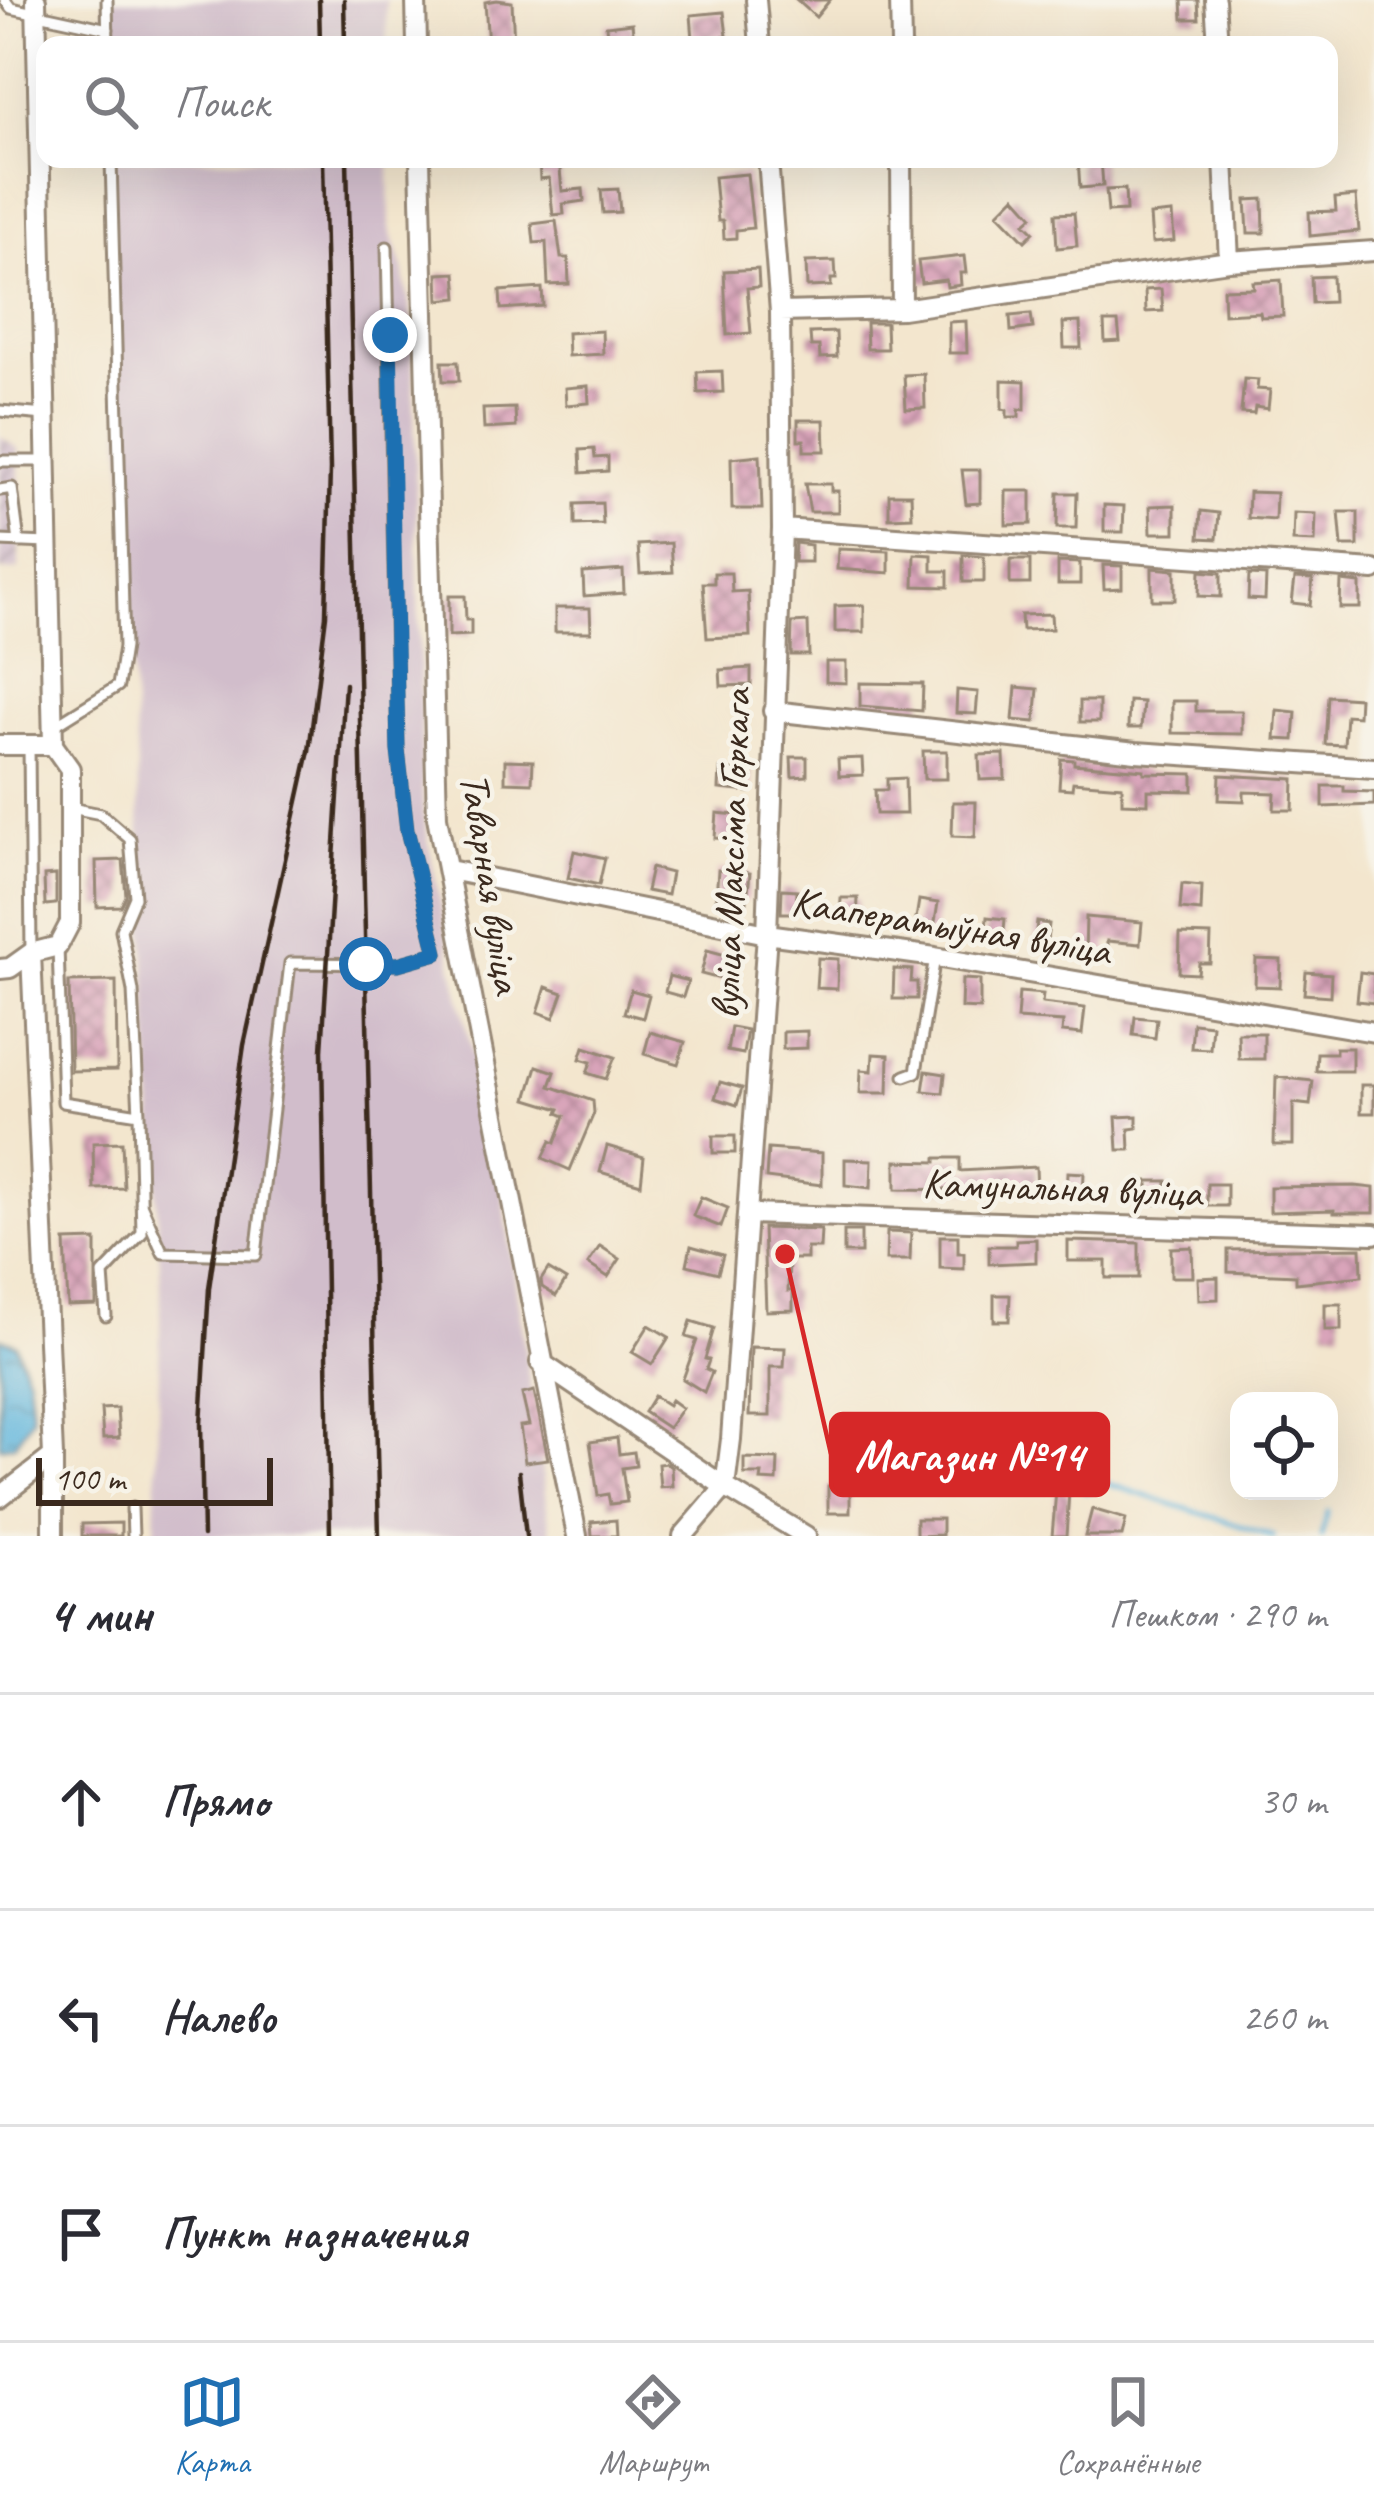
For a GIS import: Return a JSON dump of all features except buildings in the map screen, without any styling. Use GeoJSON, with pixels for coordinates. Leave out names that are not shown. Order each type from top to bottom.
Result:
{"type":"FeatureCollection","features":[{"type":"Feature","properties":{"kind":"street"},"geometry":{"type":"LineString","coordinates":[[416,0],[417,36]]}},
{"type":"Feature","properties":{"kind":"street"},"geometry":{"type":"LineString","coordinates":[[756,0],[759,36]]}},
{"type":"Feature","properties":{"kind":"street"},"geometry":{"type":"LineString","coordinates":[[900,0],[901,36]]}},
{"type":"Feature","properties":{"kind":"street"},"geometry":{"type":"LineString","coordinates":[[1215,0],[1217,36]]}},
{"type":"Feature","properties":{"kind":"street"},"geometry":{"type":"LineString","coordinates":[[0,969],[58,946],[70,923],[70,770],[52,736],[40,168]]}},
{"type":"Feature","properties":{"kind":"street","name":"Таварная вуліца"},"geometry":{"type":"LineString","coordinates":[[420,168],[437,818],[577,1536]]}},
{"type":"Feature","properties":{"kind":"street","name":"вуліца Максіма Горкага"},"geometry":{"type":"LineString","coordinates":[[725,1487],[767,934],[782,529],[780,312],[769,168]]}},
{"type":"Feature","properties":{"kind":"street"},"geometry":{"type":"LineString","coordinates":[[901,168],[902,309]]}},
{"type":"Feature","properties":{"kind":"street"},"geometry":{"type":"LineString","coordinates":[[1224,168],[1229,261]]}},
{"type":"Feature","properties":{"kind":"street"},"geometry":{"type":"LineString","coordinates":[[780,312],[902,309],[1229,261],[1374,251]]}},
{"type":"Feature","properties":{"kind":"street"},"geometry":{"type":"LineString","coordinates":[[782,529],[1374,571]]}},
{"type":"Feature","properties":{"kind":"street"},"geometry":{"type":"LineString","coordinates":[[773,711],[1136,752],[1374,767]]}},
{"type":"Feature","properties":{"kind":"street"},"geometry":{"type":"LineString","coordinates":[[0,746],[29,745],[52,736]]}},
{"type":"Feature","properties":{"kind":"street","name":"Кааператыўная вуліца"},"geometry":{"type":"LineString","coordinates":[[449,871],[767,934],[935,956],[1374,1032]]}},
{"type":"Feature","properties":{"kind":"street"},"geometry":{"type":"LineString","coordinates":[[31,953],[53,1536]]}},
{"type":"Feature","properties":{"kind":"street","name":"Камунальная вуліца"},"geometry":{"type":"LineString","coordinates":[[747,1214],[1374,1234]]}},
{"type":"Feature","properties":{"kind":"street"},"geometry":{"type":"LineString","coordinates":[[540,1362],[806,1536]]}},
{"type":"Feature","properties":{"kind":"street"},"geometry":{"type":"LineString","coordinates":[[2,1493],[53,1456]]}},
{"type":"Feature","properties":{"kind":"street"},"geometry":{"type":"LineString","coordinates":[[683,1536],[725,1487]]}},
{"type":"Feature","properties":{"kind":"lane"},"geometry":{"type":"LineString","coordinates":[[5,0],[11,8],[36,8],[108,29]]}},
{"type":"Feature","properties":{"kind":"lane"},"geometry":{"type":"LineString","coordinates":[[107,0],[108,36]]}},
{"type":"Feature","properties":{"kind":"lane"},"geometry":{"type":"LineString","coordinates":[[52,736],[118,686],[124,647],[111,168]]}},
{"type":"Feature","properties":{"kind":"lane"},"geometry":{"type":"LineString","coordinates":[[141,1204],[163,1253],[256,1255],[290,963],[398,964],[437,953],[407,830],[398,750],[387,247]]}},
{"type":"Feature","properties":{"kind":"lane"},"geometry":{"type":"LineString","coordinates":[[0,411],[45,415]]}},
{"type":"Feature","properties":{"kind":"lane"},"geometry":{"type":"LineString","coordinates":[[0,461],[46,461]]}},
{"type":"Feature","properties":{"kind":"lane"},"geometry":{"type":"LineString","coordinates":[[0,490],[12,488],[19,542]]}},
{"type":"Feature","properties":{"kind":"lane"},"geometry":{"type":"LineString","coordinates":[[0,527],[17,527]]}},
{"type":"Feature","properties":{"kind":"lane"},"geometry":{"type":"LineString","coordinates":[[0,541],[48,543]]}},
{"type":"Feature","properties":{"kind":"lane"},"geometry":{"type":"LineString","coordinates":[[29,745],[31,953]]}},
{"type":"Feature","properties":{"kind":"lane"},"geometry":{"type":"LineString","coordinates":[[70,808],[100,814],[130,838],[135,897],[121,929],[134,992],[142,1233],[104,1274],[106,1316]]}},
{"type":"Feature","properties":{"kind":"lane"},"geometry":{"type":"LineString","coordinates":[[58,946],[63,1102],[139,1114]]}},
{"type":"Feature","properties":{"kind":"lane"},"geometry":{"type":"LineString","coordinates":[[905,1076],[916,1072],[935,956]]}},
{"type":"Feature","properties":{"kind":"lane"},"geometry":{"type":"LineString","coordinates":[[132,1508],[133,1536]]}},
{"type":"Feature","properties":{"kind":"shaded area"},"geometry":{"type":"Polygon","coordinates":[[[104,0],[386,0],[387,36],[106,36],[104,0]]]}},
{"type":"Feature","properties":{"kind":"shaded area"},"geometry":{"type":"Polygon","coordinates":[[[109,168],[389,168],[390,228],[412,322],[423,814],[501,1183],[551,1536],[155,1536],[161,1290],[109,168]]]}},
{"type":"Feature","properties":{"kind":"shaded area"},"geometry":{"type":"Polygon","coordinates":[[[0,436],[19,449],[19,570],[0,571],[0,436]]]}},
{"type":"Feature","properties":{"kind":"water"},"geometry":{"type":"Polygon","coordinates":[[[0,1338],[16,1344],[28,1379],[32,1417],[15,1444],[0,1447],[0,1338]]]}},
{"type":"Feature","properties":{"kind":"waterway"},"geometry":{"type":"LineString","coordinates":[[1086,1492],[1105,1483],[1273,1536]]}},
{"type":"Feature","properties":{"kind":"waterway"},"geometry":{"type":"LineString","coordinates":[[1321,1536],[1328,1511]]}},
{"type":"Feature","properties":{"kind":"railway"},"geometry":{"type":"LineString","coordinates":[[319,0],[320,36]]}},
{"type":"Feature","properties":{"kind":"railway"},"geometry":{"type":"LineString","coordinates":[[344,0],[345,36]]}},
{"type":"Feature","properties":{"kind":"railway"},"geometry":{"type":"LineString","coordinates":[[203,1536],[201,1424],[209,1288],[244,1045],[309,751],[326,615],[330,469],[323,168]]}},
{"type":"Feature","properties":{"kind":"railway"},"geometry":{"type":"LineString","coordinates":[[347,168],[379,1536]]}},
{"type":"Feature","properties":{"kind":"railway"},"geometry":{"type":"LineString","coordinates":[[330,1536],[322,1050],[345,684]]}},
{"type":"Feature","properties":{"kind":"railway"},"geometry":{"type":"LineString","coordinates":[[519,1472],[526,1536]]}},
{"type":"Feature","properties":{"kind":"place","name":"Магазин №14"},"geometry":{"type":"Point","coordinates":[785,1254]}},
{"type":"Feature","properties":{"kind":"route"},"geometry":{"type":"LineString","coordinates":[[366,964],[398,964],[437,953],[407,830],[398,750],[390,335]]}}]}
